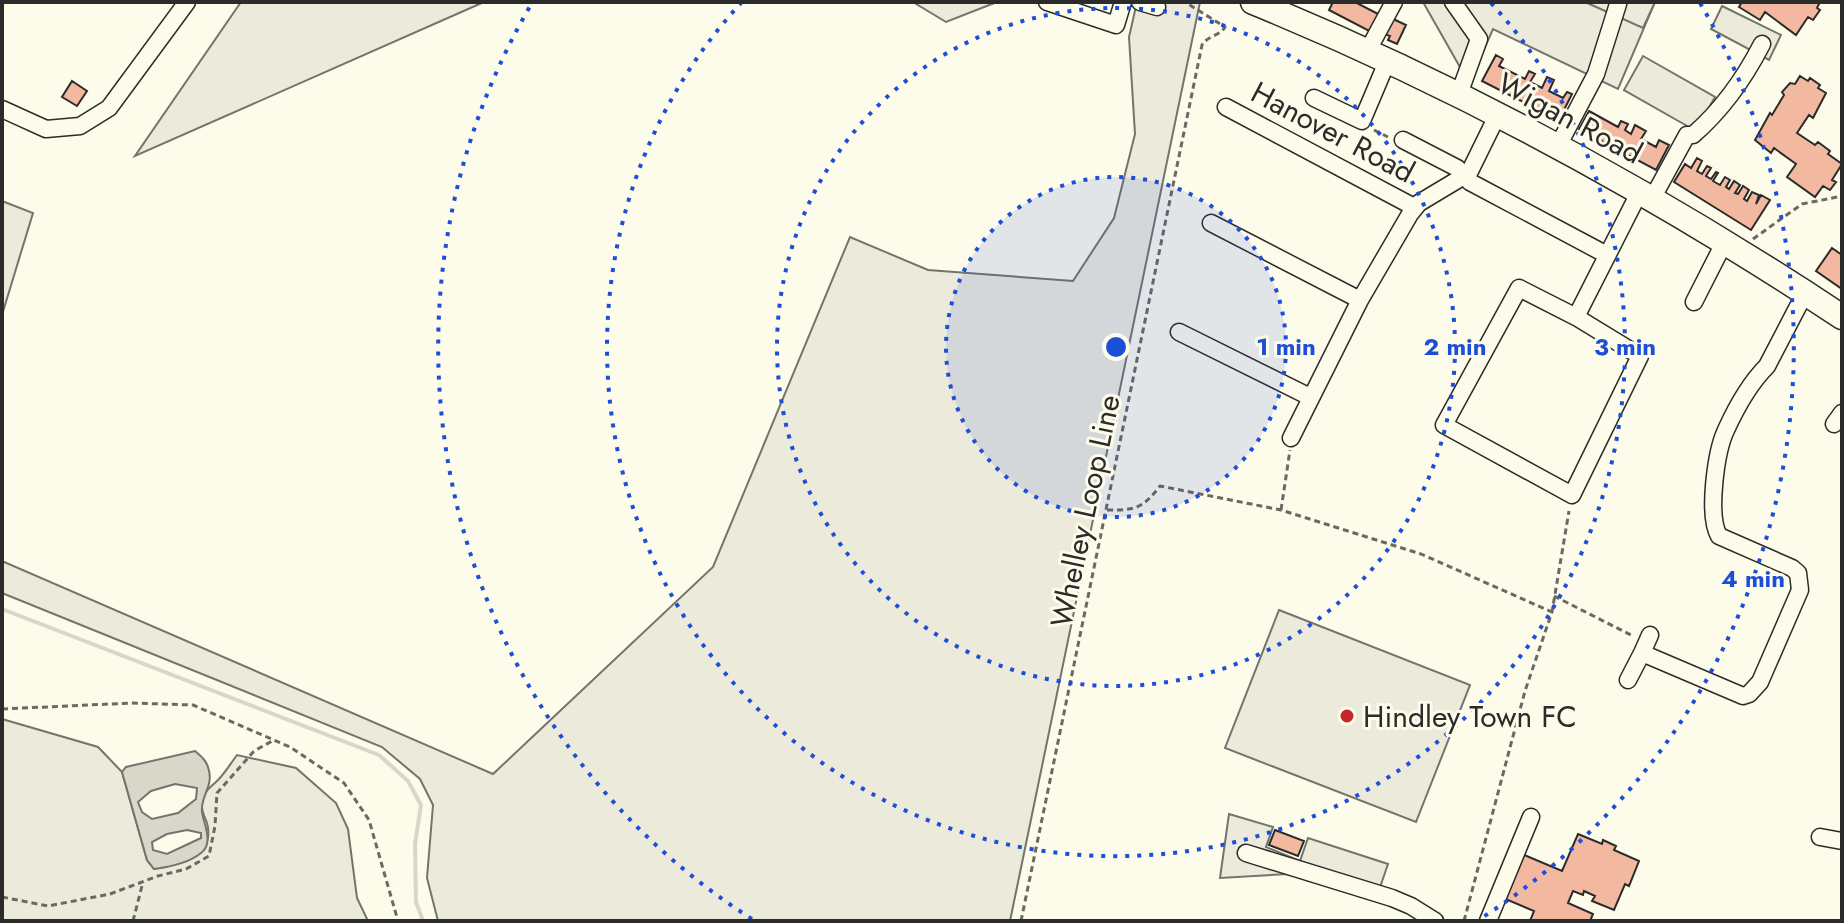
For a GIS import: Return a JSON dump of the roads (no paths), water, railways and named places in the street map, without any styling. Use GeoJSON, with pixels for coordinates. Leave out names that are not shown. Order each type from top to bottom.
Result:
{"type":"FeatureCollection","features":[{"type":"Feature","properties":{"kind":"highway","name":"Wigan Road"},"geometry":{"type":"LineString","coordinates":[[1253,2],[1296,12],[1377,57],[1558,146],[1646,195],[1842,317]]}},
{"type":"Feature","properties":{"kind":"street"},"geometry":{"type":"LineString","coordinates":[[2,109],[46,129],[80,126],[109,108],[187,2]]}},
{"type":"Feature","properties":{"kind":"street"},"geometry":{"type":"LineString","coordinates":[[1047,2],[1116,25],[1123,2]]}},
{"type":"Feature","properties":{"kind":"street"},"geometry":{"type":"LineString","coordinates":[[1140,2],[1157,7]]}},
{"type":"Feature","properties":{"kind":"street"},"geometry":{"type":"LineString","coordinates":[[1314,98],[1362,121],[1394,2]]}},
{"type":"Feature","properties":{"kind":"street"},"geometry":{"type":"LineString","coordinates":[[1453,2],[1479,39],[1458,97]]}},
{"type":"Feature","properties":{"kind":"street"},"geometry":{"type":"LineString","coordinates":[[1558,146],[1596,74],[1618,4]]}},
{"type":"Feature","properties":{"kind":"street"},"geometry":{"type":"LineString","coordinates":[[1576,317],[1607,255],[1646,195],[1687,135],[1700,130],[1728,99],[1762,44]]}},
{"type":"Feature","properties":{"kind":"street","name":"Hanover Road"},"geometry":{"type":"LineString","coordinates":[[1226,105],[1414,207]]}},
{"type":"Feature","properties":{"kind":"street"},"geometry":{"type":"LineString","coordinates":[[1291,438],[1360,300],[1414,207],[1466,177],[1473,169],[1498,114]]}},
{"type":"Feature","properties":{"kind":"street"},"geometry":{"type":"LineString","coordinates":[[1403,140],[1457,168],[1470,182],[1607,255]]}},
{"type":"Feature","properties":{"kind":"street"},"geometry":{"type":"LineString","coordinates":[[1210,224],[1360,300]]}},
{"type":"Feature","properties":{"kind":"street"},"geometry":{"type":"LineString","coordinates":[[1694,302],[1730,246]]}},
{"type":"Feature","properties":{"kind":"street"},"geometry":{"type":"LineString","coordinates":[[1519,288],[1576,317],[1640,356],[1572,495],[1444,425],[1519,288]]}},
{"type":"Feature","properties":{"kind":"street"},"geometry":{"type":"LineString","coordinates":[[1628,680],[1646,644],[1743,696],[1760,682],[1800,590],[1798,573],[1719,536],[1713,521],[1713,507],[1725,431],[1758,375],[1767,366],[1805,293]]}},
{"type":"Feature","properties":{"kind":"street"},"geometry":{"type":"LineString","coordinates":[[1178,333],[1310,397]]}},
{"type":"Feature","properties":{"kind":"street"},"geometry":{"type":"LineString","coordinates":[[1488,921],[1531,817]]}},
{"type":"Feature","properties":{"kind":"street"},"geometry":{"type":"LineString","coordinates":[[1820,837],[1842,841]]}},
{"type":"Feature","properties":{"kind":"street"},"geometry":{"type":"LineString","coordinates":[[1246,853],[1392,898],[1435,921]]}},
{"type":"Feature","properties":{"kind":"waterway"},"geometry":{"type":"LineString","coordinates":[[2,609],[379,755],[408,781],[421,805],[415,844],[416,902],[423,921]]}},
{"type":"Feature","properties":{"kind":"place","name":"Hindley Town FC"},"geometry":{"type":"Point","coordinates":[1347,716]}}]}
